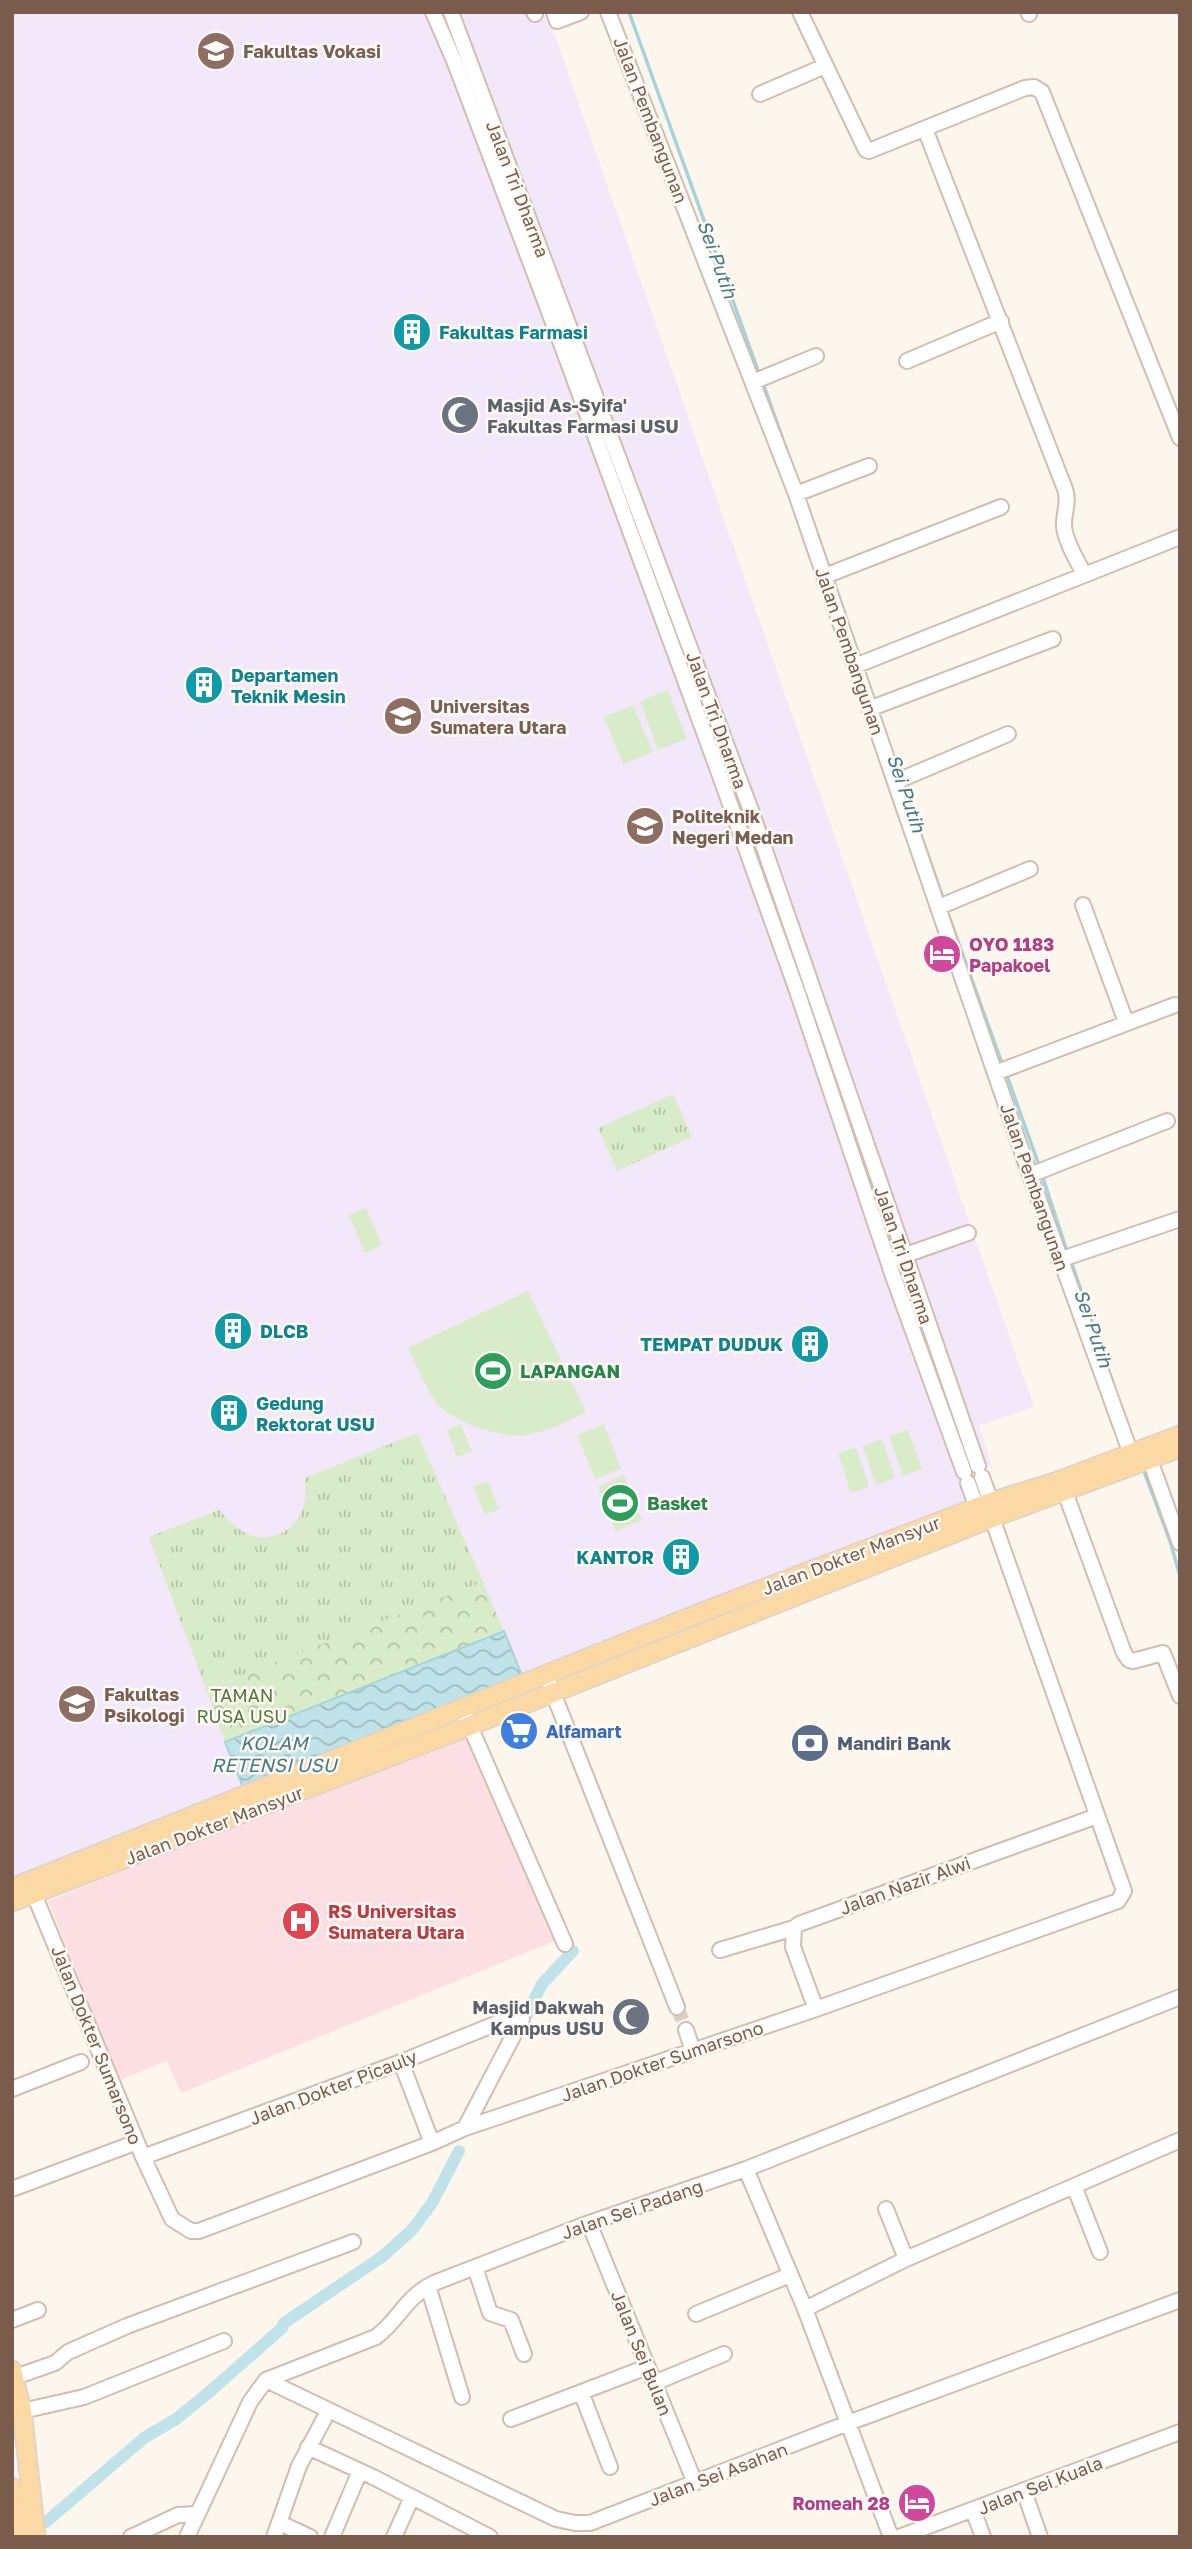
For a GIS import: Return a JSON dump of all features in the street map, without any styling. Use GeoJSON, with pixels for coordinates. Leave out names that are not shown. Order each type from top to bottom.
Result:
{"type":"FeatureCollection","features":[{"type":"Feature","properties":{"kind":"main road","name":"Jalan Dokter Mansyur"},"geometry":{"type":"LineString","coordinates":[[12,1902],[25,1888],[466,1717],[532,1701],[553,1693],[986,1509],[1065,1492],[1180,1435]]}},
{"type":"Feature","properties":{"kind":"main road","name":"Jalan Dokter Mansyur"},"geometry":{"type":"LineString","coordinates":[[466,1717],[525,1683],[705,1611],[986,1509],[1140,1457],[1180,1448]]}},
{"type":"Feature","properties":{"kind":"main road"},"geometry":{"type":"LineString","coordinates":[[14,2373],[17,2412],[36,2537]]}},
{"type":"Feature","properties":{"kind":"main road"},"geometry":{"type":"LineString","coordinates":[[12,2487],[18,2537]]}},
{"type":"Feature","properties":{"kind":"street","name":"Jalan Tri Dharma"},"geometry":{"type":"LineString","coordinates":[[433,12],[457,63],[766,852],[927,1322],[973,1475]]}},
{"type":"Feature","properties":{"kind":"street","name":"Jalan Tri Dharma"},"geometry":{"type":"LineString","coordinates":[[451,12],[457,63]]}},
{"type":"Feature","properties":{"kind":"street"},"geometry":{"type":"LineString","coordinates":[[556,17],[581,12]]}},
{"type":"Feature","properties":{"kind":"street","name":"Jalan Pembangunan"},"geometry":{"type":"LineString","coordinates":[[608,12],[759,379],[1066,1257],[1140,1457],[1180,1543]]}},
{"type":"Feature","properties":{"kind":"street"},"geometry":{"type":"LineString","coordinates":[[800,12],[866,150],[869,151],[1025,88],[1034,87],[1042,92],[1174,408],[1180,438]]}},
{"type":"Feature","properties":{"kind":"street"},"geometry":{"type":"LineString","coordinates":[[760,94],[825,66]]}},
{"type":"Feature","properties":{"kind":"street"},"geometry":{"type":"LineString","coordinates":[[925,129],[1066,489],[1069,501],[1064,515],[1064,529],[1084,574]]}},
{"type":"Feature","properties":{"kind":"street"},"geometry":{"type":"LineString","coordinates":[[907,361],[1001,321]]}},
{"type":"Feature","properties":{"kind":"street","name":"Jalan Tri Dharma"},"geometry":{"type":"LineString","coordinates":[[572,354],[783,950],[888,1261],[986,1509]]}},
{"type":"Feature","properties":{"kind":"street"},"geometry":{"type":"LineString","coordinates":[[759,379],[816,356]]}},
{"type":"Feature","properties":{"kind":"street"},"geometry":{"type":"LineString","coordinates":[[799,493],[869,466]]}},
{"type":"Feature","properties":{"kind":"street"},"geometry":{"type":"LineString","coordinates":[[829,575],[1001,507]]}},
{"type":"Feature","properties":{"kind":"street"},"geometry":{"type":"LineString","coordinates":[[860,664],[1180,537]]}},
{"type":"Feature","properties":{"kind":"street"},"geometry":{"type":"LineString","coordinates":[[873,708],[1054,639]]}},
{"type":"Feature","properties":{"kind":"street"},"geometry":{"type":"LineString","coordinates":[[899,781],[1009,734]]}},
{"type":"Feature","properties":{"kind":"street"},"geometry":{"type":"LineString","coordinates":[[943,905],[1030,869]]}},
{"type":"Feature","properties":{"kind":"street"},"geometry":{"type":"LineString","coordinates":[[1083,905],[1126,1022]]}},
{"type":"Feature","properties":{"kind":"street"},"geometry":{"type":"LineString","coordinates":[[1001,1071],[1175,1005]]}},
{"type":"Feature","properties":{"kind":"street"},"geometry":{"type":"LineString","coordinates":[[1037,1172],[1167,1121]]}},
{"type":"Feature","properties":{"kind":"street"},"geometry":{"type":"LineString","coordinates":[[1066,1257],[1180,1219]]}},
{"type":"Feature","properties":{"kind":"street"},"geometry":{"type":"LineString","coordinates":[[888,1261],[968,1233]]}},
{"type":"Feature","properties":{"kind":"street"},"geometry":{"type":"LineString","coordinates":[[912,1327],[927,1322]]}},
{"type":"Feature","properties":{"kind":"street"},"geometry":{"type":"LineString","coordinates":[[1065,1492],[1124,1653],[1133,1661],[1163,1653],[1180,1696]]}},
{"type":"Feature","properties":{"kind":"street","name":"Jalan Dokter Sumarsono"},"geometry":{"type":"LineString","coordinates":[[25,1888],[172,2219],[191,2231],[199,2231],[465,2128],[816,2009],[1118,1901],[1124,1891],[986,1509]]}},
{"type":"Feature","properties":{"kind":"street"},"geometry":{"type":"LineString","coordinates":[[546,1675],[677,2007]]}},
{"type":"Feature","properties":{"kind":"street"},"geometry":{"type":"LineString","coordinates":[[525,1683],[532,1701]]}},
{"type":"Feature","properties":{"kind":"street"},"geometry":{"type":"LineString","coordinates":[[466,1717],[565,1944]]}},
{"type":"Feature","properties":{"kind":"street","name":"Jalan Nazir Alwi"},"geometry":{"type":"LineString","coordinates":[[720,1950],[794,1928],[805,1920],[1097,1816]]}},
{"type":"Feature","properties":{"kind":"street"},"geometry":{"type":"LineString","coordinates":[[794,1928],[793,1947],[816,2009]]}},
{"type":"Feature","properties":{"kind":"street","name":"Jalan Sei Padang"},"geometry":{"type":"LineString","coordinates":[[266,2380],[376,2337],[387,2329],[407,2301],[428,2286],[589,2223],[746,2169],[1180,1997]]}},
{"type":"Feature","properties":{"kind":"street","name":"Jalan Dokter Picauly"},"geometry":{"type":"LineString","coordinates":[[143,2157],[401,2062],[518,2014],[522,2015],[465,2128]]}},
{"type":"Feature","properties":{"kind":"street"},"geometry":{"type":"LineString","coordinates":[[686,2030],[693,2051]]}},
{"type":"Feature","properties":{"kind":"street"},"geometry":{"type":"LineString","coordinates":[[12,2089],[81,2062]]}},
{"type":"Feature","properties":{"kind":"street"},"geometry":{"type":"LineString","coordinates":[[401,2062],[432,2143]]}},
{"type":"Feature","properties":{"kind":"street"},"geometry":{"type":"LineString","coordinates":[[805,2309],[906,2259],[1180,2140]]}},
{"type":"Feature","properties":{"kind":"street"},"geometry":{"type":"LineString","coordinates":[[12,2189],[137,2142]]}},
{"type":"Feature","properties":{"kind":"street"},"geometry":{"type":"LineString","coordinates":[[746,2169],[805,2309],[891,2537]]}},
{"type":"Feature","properties":{"kind":"street"},"geometry":{"type":"LineString","coordinates":[[1074,2186],[1100,2252]]}},
{"type":"Feature","properties":{"kind":"street"},"geometry":{"type":"LineString","coordinates":[[886,2209],[906,2259]]}},
{"type":"Feature","properties":{"kind":"street","name":"Jalan Sei Bulan"},"geometry":{"type":"LineString","coordinates":[[589,2223],[695,2483]]}},
{"type":"Feature","properties":{"kind":"street"},"geometry":{"type":"LineString","coordinates":[[14,2373],[55,2364],[68,2352],[127,2326],[353,2242]]}},
{"type":"Feature","properties":{"kind":"street"},"geometry":{"type":"LineString","coordinates":[[475,2267],[490,2314],[511,2320],[524,2354]]}},
{"type":"Feature","properties":{"kind":"street"},"geometry":{"type":"LineString","coordinates":[[696,2314],[790,2275]]}},
{"type":"Feature","properties":{"kind":"street"},"geometry":{"type":"LineString","coordinates":[[428,2286],[462,2397]]}},
{"type":"Feature","properties":{"kind":"street","name":"Jalan Sei Asahan"},"geometry":{"type":"LineString","coordinates":[[266,2380],[556,2519],[575,2524],[590,2523],[848,2423],[1180,2300]]}},
{"type":"Feature","properties":{"kind":"street"},"geometry":{"type":"LineString","coordinates":[[12,2320],[38,2311]]}},
{"type":"Feature","properties":{"kind":"street"},"geometry":{"type":"LineString","coordinates":[[17,2412],[84,2397],[224,2341]]}},
{"type":"Feature","properties":{"kind":"street"},"geometry":{"type":"LineString","coordinates":[[654,2383],[724,2354]]}},
{"type":"Feature","properties":{"kind":"street"},"geometry":{"type":"LineString","coordinates":[[511,2419],[647,2367]]}},
{"type":"Feature","properties":{"kind":"street"},"geometry":{"type":"LineString","coordinates":[[187,2537],[250,2402],[266,2380]]}},
{"type":"Feature","properties":{"kind":"street"},"geometry":{"type":"LineString","coordinates":[[582,2392],[610,2467]]}},
{"type":"Feature","properties":{"kind":"street"},"geometry":{"type":"LineString","coordinates":[[310,2537],[277,2530],[299,2466],[324,2419]]}},
{"type":"Feature","properties":{"kind":"street","name":"Jalan Sei Kuala"},"geometry":{"type":"LineString","coordinates":[[900,2537],[1180,2432]]}},
{"type":"Feature","properties":{"kind":"street"},"geometry":{"type":"LineString","coordinates":[[308,2447],[412,2497],[468,2532],[489,2537]]}},
{"type":"Feature","properties":{"kind":"street"},"geometry":{"type":"LineString","coordinates":[[331,2537],[360,2471]]}},
{"type":"Feature","properties":{"kind":"street"},"geometry":{"type":"LineString","coordinates":[[1024,2491],[1040,2537]]}},
{"type":"Feature","properties":{"kind":"street"},"geometry":{"type":"LineString","coordinates":[[394,2537],[412,2497]]}},
{"type":"Feature","properties":{"kind":"street"},"geometry":{"type":"LineString","coordinates":[[973,2510],[983,2537]]}},
{"type":"Feature","properties":{"kind":"street"},"geometry":{"type":"LineString","coordinates":[[131,2537],[178,2515],[197,2514]]}},
{"type":"Feature","properties":{"kind":"shaded area","name":"Universitas Sumatera Utara"},"geometry":{"type":"Polygon","coordinates":[[[12,12],[552,12],[552,27],[1034,1407],[979,1426],[992,1467],[966,1476],[977,1508],[12,1886],[12,12]]]}},
{"type":"Feature","properties":{"kind":"shaded area","name":"RS Universitas Sumatera Utara"},"geometry":{"type":"Polygon","coordinates":[[[466,1731],[555,1941],[181,2093],[167,2061],[120,2080],[48,1901],[466,1731]]]}},
{"type":"Feature","properties":{"kind":"green space"},"geometry":{"type":"Polygon","coordinates":[[[668,690],[687,739],[658,750],[640,701],[668,690]]]}},
{"type":"Feature","properties":{"kind":"green space"},"geometry":{"type":"Polygon","coordinates":[[[633,705],[653,752],[623,764],[604,717],[633,705]]]}},
{"type":"Feature","properties":{"kind":"green space"},"geometry":{"type":"Polygon","coordinates":[[[673,1094],[692,1137],[617,1171],[598,1128],[673,1094]]]}},
{"type":"Feature","properties":{"kind":"green space"},"geometry":{"type":"Polygon","coordinates":[[[366,1208],[382,1245],[365,1253],[349,1215],[366,1208]]]}},
{"type":"Feature","properties":{"kind":"green space","name":"LAPANGAN"},"geometry":{"type":"Polygon","coordinates":[[[528,1291],[586,1412],[541,1432],[515,1436],[464,1422],[436,1402],[408,1348],[528,1291]]]}},
{"type":"Feature","properties":{"kind":"green space"},"geometry":{"type":"Polygon","coordinates":[[[461,1424],[472,1452],[457,1457],[447,1429],[461,1424]]]}},
{"type":"Feature","properties":{"kind":"green space","name":"Basket"},"geometry":{"type":"Polygon","coordinates":[[[604,1424],[621,1469],[595,1479],[577,1435],[604,1424]]]}},
{"type":"Feature","properties":{"kind":"green space"},"geometry":{"type":"Polygon","coordinates":[[[908,1430],[922,1469],[903,1476],[889,1436],[908,1430]]]}},
{"type":"Feature","properties":{"kind":"green space"},"geometry":{"type":"Polygon","coordinates":[[[417,1433],[483,1582],[206,1689],[149,1537],[219,1510],[236,1527],[248,1534],[266,1537],[282,1533],[290,1528],[301,1514],[305,1502],[305,1478],[417,1433]]]}},
{"type":"Feature","properties":{"kind":"green space"},"geometry":{"type":"Polygon","coordinates":[[[882,1439],[895,1478],[876,1485],[863,1446],[882,1439]]]}},
{"type":"Feature","properties":{"kind":"green space"},"geometry":{"type":"Polygon","coordinates":[[[856,1447],[869,1487],[851,1493],[838,1453],[856,1447]]]}},
{"type":"Feature","properties":{"kind":"green space","name":"Basket"},"geometry":{"type":"Polygon","coordinates":[[[624,1475],[642,1520],[616,1531],[598,1486],[624,1475]]]}},
{"type":"Feature","properties":{"kind":"green space"},"geometry":{"type":"Polygon","coordinates":[[[488,1481],[499,1509],[485,1515],[473,1487],[488,1481]]]}},
{"type":"Feature","properties":{"kind":"green space","name":"TAMAN RUSA USU"},"geometry":{"type":"Polygon","coordinates":[[[483,1582],[504,1631],[225,1742],[206,1689],[483,1582]]]}},
{"type":"Feature","properties":{"kind":"water","name":"KOLAM RETENSI USU"},"geometry":{"type":"Polygon","coordinates":[[[504,1631],[525,1683],[246,1795],[225,1742],[504,1631]]]}},
{"type":"Feature","properties":{"kind":"waterway","name":"Sei Putih"},"geometry":{"type":"LineString","coordinates":[[629,12],[760,376]]}},
{"type":"Feature","properties":{"kind":"waterway","name":"Sei Putih"},"geometry":{"type":"LineString","coordinates":[[763,383],[793,468]]}},
{"type":"Feature","properties":{"kind":"waterway","name":"Sei Putih"},"geometry":{"type":"LineString","coordinates":[[816,531],[830,570]]}},
{"type":"Feature","properties":{"kind":"waterway","name":"Sei Putih"},"geometry":{"type":"LineString","coordinates":[[832,577],[842,606]]}},
{"type":"Feature","properties":{"kind":"waterway","name":"Sei Putih"},"geometry":{"type":"LineString","coordinates":[[903,783],[944,901]]}},
{"type":"Feature","properties":{"kind":"waterway","name":"Sei Putih"},"geometry":{"type":"LineString","coordinates":[[946,908],[1003,1066]]}},
{"type":"Feature","properties":{"kind":"waterway","name":"Sei Putih"},"geometry":{"type":"LineString","coordinates":[[1006,1073],[1040,1168]]}},
{"type":"Feature","properties":{"kind":"waterway","name":"Sei Putih"},"geometry":{"type":"LineString","coordinates":[[1042,1175],[1068,1254]]}},
{"type":"Feature","properties":{"kind":"waterway","name":"Sei Putih"},"geometry":{"type":"LineString","coordinates":[[1071,1261],[1114,1386]]}},
{"type":"Feature","properties":{"kind":"waterway","name":"Sei Putih"},"geometry":{"type":"LineString","coordinates":[[1142,1466],[1180,1576]]}},
{"type":"Feature","properties":{"kind":"waterway"},"geometry":{"type":"LineString","coordinates":[[520,2028],[542,1984],[573,1951]]}},
{"type":"Feature","properties":{"kind":"waterway"},"geometry":{"type":"LineString","coordinates":[[46,2522],[144,2438],[176,2419],[207,2394],[282,2328],[284,2323],[383,2256],[412,2230],[432,2203],[459,2151]]}},
{"type":"Feature","properties":{"kind":"tunnel"},"geometry":{"type":"LineString","coordinates":[[677,2007],[686,2030]]}},
{"type":"Feature","properties":{"kind":"place","name":"Fakultas Vokasi"},"geometry":{"type":"Point","coordinates":[216,51]}},
{"type":"Feature","properties":{"kind":"place","name":"Fakultas Farmasi"},"geometry":{"type":"Point","coordinates":[412,332]}},
{"type":"Feature","properties":{"kind":"place","name":"Masjid As-Syifa' Fakultas Farmasi USU"},"geometry":{"type":"Point","coordinates":[460,415]}},
{"type":"Feature","properties":{"kind":"place","name":"Departamen Teknik Mesin"},"geometry":{"type":"Point","coordinates":[204,685]}},
{"type":"Feature","properties":{"kind":"place","name":"Universitas Sumatera Utara"},"geometry":{"type":"Point","coordinates":[403,716]}},
{"type":"Feature","properties":{"kind":"place","name":"Politeknik Negeri Medan"},"geometry":{"type":"Point","coordinates":[645,826]}},
{"type":"Feature","properties":{"kind":"place","name":"OYO 1183 Papakoel"},"geometry":{"type":"Point","coordinates":[942,954]}},
{"type":"Feature","properties":{"kind":"place","name":"DLCB"},"geometry":{"type":"Point","coordinates":[233,1331]}},
{"type":"Feature","properties":{"kind":"place","name":"TEMPAT DUDUK"},"geometry":{"type":"Point","coordinates":[810,1344]}},
{"type":"Feature","properties":{"kind":"place","name":"LAPANGAN"},"geometry":{"type":"Point","coordinates":[493,1371]}},
{"type":"Feature","properties":{"kind":"place","name":"Gedung Rektorat USU"},"geometry":{"type":"Point","coordinates":[229,1413]}},
{"type":"Feature","properties":{"kind":"place","name":"Basket"},"geometry":{"type":"Point","coordinates":[620,1503]}},
{"type":"Feature","properties":{"kind":"place","name":"KANTOR"},"geometry":{"type":"Point","coordinates":[681,1557]}},
{"type":"Feature","properties":{"kind":"place","name":"Fakultas Psikologi"},"geometry":{"type":"Point","coordinates":[77,1704]}},
{"type":"Feature","properties":{"kind":"place","name":"Alfamart"},"geometry":{"type":"Point","coordinates":[519,1731]}},
{"type":"Feature","properties":{"kind":"place","name":"Mandiri Bank"},"geometry":{"type":"Point","coordinates":[810,1743]}},
{"type":"Feature","properties":{"kind":"place","name":"RS Universitas Sumatera Utara"},"geometry":{"type":"Point","coordinates":[301,1921]}},
{"type":"Feature","properties":{"kind":"place","name":"Masjid Dakwah Kampus USU"},"geometry":{"type":"Point","coordinates":[631,2017]}},
{"type":"Feature","properties":{"kind":"place","name":"Romeah 28"},"geometry":{"type":"Point","coordinates":[917,2503]}}]}
